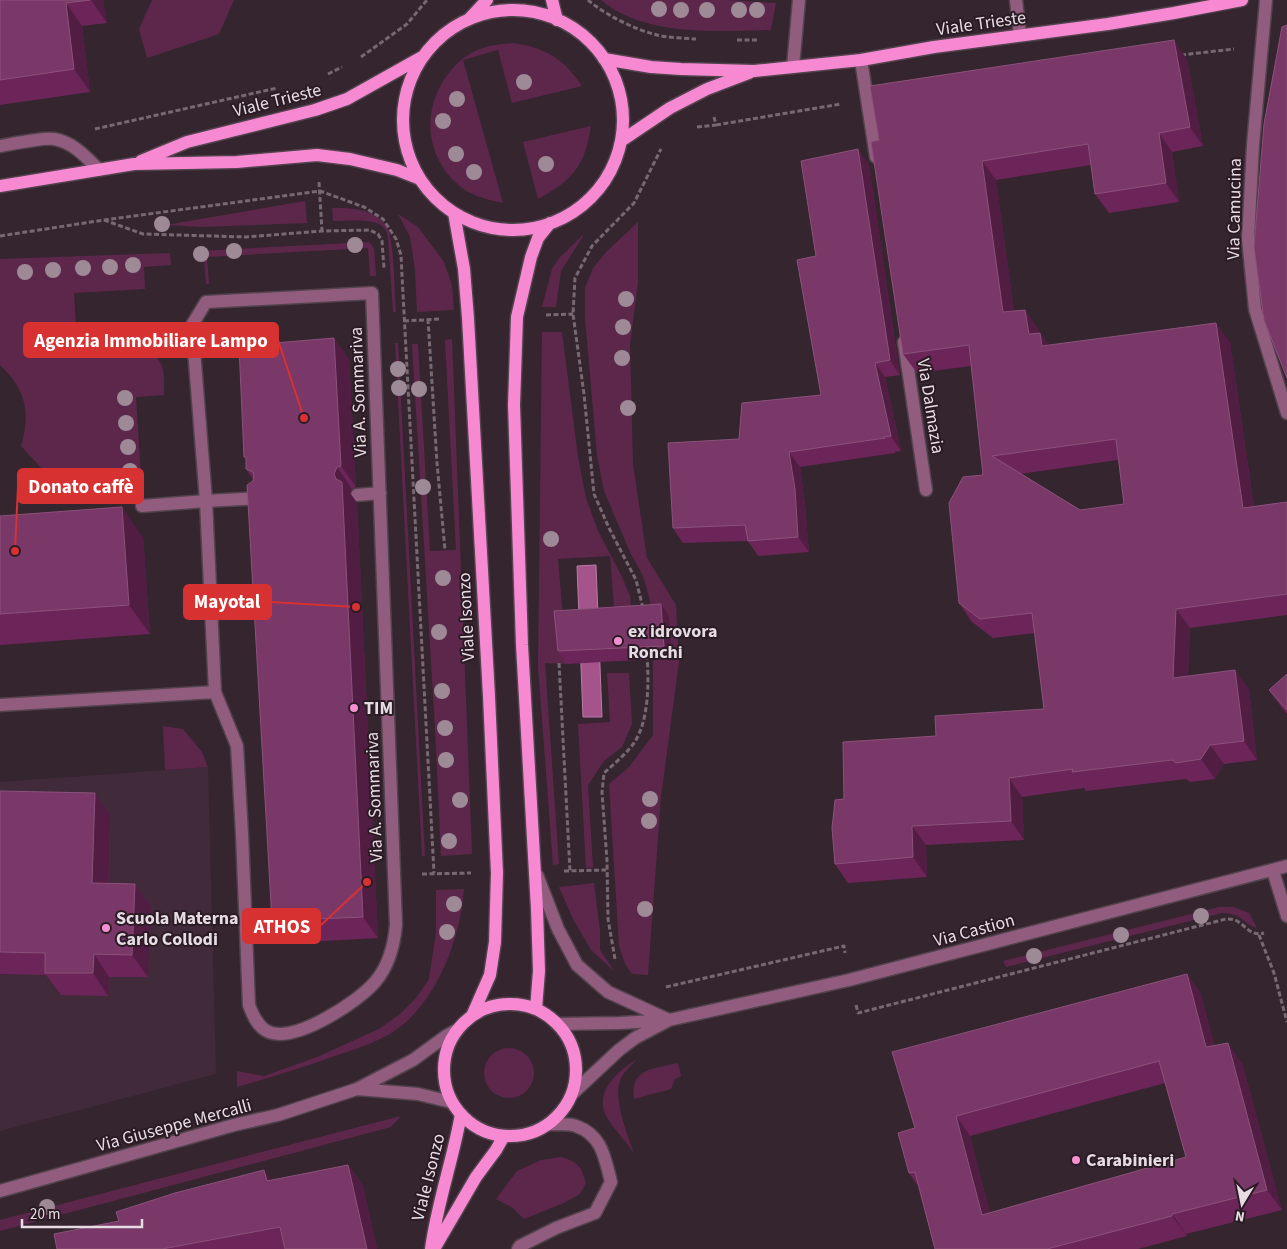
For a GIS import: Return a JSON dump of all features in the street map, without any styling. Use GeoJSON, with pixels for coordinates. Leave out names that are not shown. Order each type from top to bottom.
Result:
{"type":"FeatureCollection","features":[{"type":"Feature","properties":{"kind":"main road"},"geometry":{"type":"LineString","coordinates":[[469,19],[487,0]]}},
{"type":"Feature","properties":{"kind":"main road"},"geometry":{"type":"LineString","coordinates":[[552,0],[558,20]]}},
{"type":"Feature","properties":{"kind":"main road","name":"Viale Trieste"},"geometry":{"type":"LineString","coordinates":[[604,59],[651,67],[754,72],[861,60],[1164,15],[1242,0]]}},
{"type":"Feature","properties":{"kind":"main road","name":"Viale Trieste"},"geometry":{"type":"LineString","coordinates":[[134,164],[187,142],[315,110],[347,99],[422,56],[451,29],[469,19],[498,11],[528,11],[558,20],[576,30],[591,43],[613,74],[622,106],[623,123],[616,159],[608,176],[583,205],[568,216],[531,229],[491,228],[472,222],[454,213],[435,198],[420,179],[406,150],[403,118],[408,86],[422,56]]}},
{"type":"Feature","properties":{"kind":"main road","name":"Viale Trieste"},"geometry":{"type":"LineString","coordinates":[[621,140],[670,108],[707,89],[754,72]]}},
{"type":"Feature","properties":{"kind":"main road","name":"Viale Trieste"},"geometry":{"type":"LineString","coordinates":[[0,186],[134,164],[237,162],[317,155],[350,159],[397,170],[420,179]]}},
{"type":"Feature","properties":{"kind":"main road","name":"Viale Isonzo"},"geometry":{"type":"LineString","coordinates":[[454,213],[464,269],[468,318],[496,873],[495,942],[490,975],[472,1016]]}},
{"type":"Feature","properties":{"kind":"main road"},"geometry":{"type":"LineString","coordinates":[[536,1009],[539,971],[522,645],[514,405],[516,317],[531,257],[538,238],[550,223]]}},
{"type":"Feature","properties":{"kind":"main road","name":"Viale Isonzo"},"geometry":{"type":"LineString","coordinates":[[514,1004],[536,1009],[547,1015],[557,1024],[568,1039],[575,1056],[576,1074],[573,1093],[563,1111],[549,1124],[535,1132],[520,1136],[488,1133],[473,1125],[451,1102],[445,1084],[444,1065],[448,1047],[457,1030],[472,1016],[492,1006],[514,1004]]}},
{"type":"Feature","properties":{"kind":"main road","name":"Viale Isonzo"},"geometry":{"type":"LineString","coordinates":[[432,1249],[434,1225],[461,1114]]}},
{"type":"Feature","properties":{"kind":"main road","name":"Viale Isonzo"},"geometry":{"type":"LineString","coordinates":[[432,1249],[476,1177],[504,1136]]}},
{"type":"Feature","properties":{"kind":"street"},"geometry":{"type":"LineString","coordinates":[[793,67],[799,0]]}},
{"type":"Feature","properties":{"kind":"street"},"geometry":{"type":"LineString","coordinates":[[1016,0],[1020,35]]}},
{"type":"Feature","properties":{"kind":"street","name":"Via Camucina"},"geometry":{"type":"LineString","coordinates":[[1266,0],[1253,145],[1248,239],[1255,310],[1287,414]]}},
{"type":"Feature","properties":{"kind":"street"},"geometry":{"type":"LineString","coordinates":[[861,60],[877,168]]}},
{"type":"Feature","properties":{"kind":"street"},"geometry":{"type":"LineString","coordinates":[[0,146],[53,138],[69,144],[99,170]]}},
{"type":"Feature","properties":{"kind":"street","name":"Via A. Sommariva"},"geometry":{"type":"LineString","coordinates":[[372,293],[380,492],[396,925],[394,945],[388,961],[376,982],[358,997],[311,1027],[291,1033],[271,1033],[259,1025],[249,1005],[237,746],[215,692],[206,501],[192,325],[206,302],[372,293]]}},
{"type":"Feature","properties":{"kind":"street","name":"Via Dalmazia"},"geometry":{"type":"LineString","coordinates":[[902,334],[926,490]]}},
{"type":"Feature","properties":{"kind":"street"},"geometry":{"type":"LineString","coordinates":[[357,495],[380,492]]}},
{"type":"Feature","properties":{"kind":"street"},"geometry":{"type":"LineString","coordinates":[[142,506],[261,498]]}},
{"type":"Feature","properties":{"kind":"street"},"geometry":{"type":"LineString","coordinates":[[0,705],[215,692]]}},
{"type":"Feature","properties":{"kind":"street","name":"Via Castion"},"geometry":{"type":"LineString","coordinates":[[557,1024],[669,1020],[849,980],[1287,866]]}},
{"type":"Feature","properties":{"kind":"street"},"geometry":{"type":"LineString","coordinates":[[1273,870],[1287,916]]}},
{"type":"Feature","properties":{"kind":"street"},"geometry":{"type":"LineString","coordinates":[[535,872],[558,929],[577,965],[608,992],[669,1020]]}},
{"type":"Feature","properties":{"kind":"street","name":"Via Castion"},"geometry":{"type":"LineString","coordinates":[[573,1093],[630,1042],[669,1020]]}},
{"type":"Feature","properties":{"kind":"street","name":"Via Giuseppe Mercalli"},"geometry":{"type":"LineString","coordinates":[[0,1191],[234,1125],[278,1115],[356,1089],[413,1060],[457,1030]]}},
{"type":"Feature","properties":{"kind":"street","name":"Via Giuseppe Mercalli"},"geometry":{"type":"LineString","coordinates":[[356,1089],[418,1094],[451,1102]]}},
{"type":"Feature","properties":{"kind":"street"},"geometry":{"type":"LineString","coordinates":[[518,1249],[520,1246],[556,1228],[595,1213],[611,1182],[603,1152],[594,1136],[575,1125],[549,1124]]}},
{"type":"Feature","properties":{"kind":"path"},"geometry":{"type":"LineString","coordinates":[[354,62],[407,24],[427,0]]}},
{"type":"Feature","properties":{"kind":"path"},"geometry":{"type":"LineString","coordinates":[[588,0],[596,7],[629,24],[658,36],[703,40],[704,70]]}},
{"type":"Feature","properties":{"kind":"path"},"geometry":{"type":"LineString","coordinates":[[732,40],[778,40],[796,31]]}},
{"type":"Feature","properties":{"kind":"path"},"geometry":{"type":"LineString","coordinates":[[1173,56],[1261,47]]}},
{"type":"Feature","properties":{"kind":"path"},"geometry":{"type":"LineString","coordinates":[[322,77],[346,65]]}},
{"type":"Feature","properties":{"kind":"path"},"geometry":{"type":"LineString","coordinates":[[707,89],[716,124]]}},
{"type":"Feature","properties":{"kind":"path"},"geometry":{"type":"LineString","coordinates":[[696,128],[867,100]]}},
{"type":"Feature","properties":{"kind":"path"},"geometry":{"type":"LineString","coordinates":[[643,610],[636,580],[594,494],[584,394],[573,314],[575,278],[592,246],[634,203],[662,147]]}},
{"type":"Feature","properties":{"kind":"path"},"geometry":{"type":"LineString","coordinates":[[104,220],[143,234],[246,237],[322,231],[320,192]]}},
{"type":"Feature","properties":{"kind":"path"},"geometry":{"type":"LineString","coordinates":[[0,236],[104,220],[320,192],[364,207],[383,219],[391,229],[401,255],[434,873]]}},
{"type":"Feature","properties":{"kind":"path"},"geometry":{"type":"LineString","coordinates":[[428,319],[437,463],[445,550]]}},
{"type":"Feature","properties":{"kind":"path"},"geometry":{"type":"LineString","coordinates":[[618,965],[613,956],[608,919],[607,861],[602,792],[604,773],[620,759],[634,742],[644,721],[648,672],[647,654]]}},
{"type":"Feature","properties":{"kind":"path"},"geometry":{"type":"LineString","coordinates":[[559,663],[570,871]]}},
{"type":"Feature","properties":{"kind":"path"},"geometry":{"type":"LineString","coordinates":[[660,987],[736,972],[844,946],[849,980],[858,1013],[1226,919],[1236,920],[1250,932],[1259,935],[1274,973],[1287,1022]]}},
{"type":"Feature","properties":{"kind":"shaded area"},"geometry":{"type":"Polygon","coordinates":[[[152,0],[234,0],[219,34],[147,58],[139,29],[152,0]]]}},
{"type":"Feature","properties":{"kind":"shaded area"},"geometry":{"type":"Polygon","coordinates":[[[601,0],[727,0],[776,3],[771,30],[705,31],[660,26],[638,20],[618,12],[601,0]]]}},
{"type":"Feature","properties":{"kind":"shaded area"},"geometry":{"type":"Polygon","coordinates":[[[514,43],[536,48],[553,56],[568,69],[582,86],[512,103],[498,50],[463,60],[503,203],[471,193],[449,176],[440,163],[434,149],[431,135],[431,120],[433,105],[438,91],[446,77],[457,64],[465,57],[480,49],[514,43]]]}},
{"type":"Feature","properties":{"kind":"shaded area"},"geometry":{"type":"Polygon","coordinates":[[[591,126],[581,162],[569,178],[538,199],[523,142],[591,126]]]}},
{"type":"Feature","properties":{"kind":"shaded area"},"geometry":{"type":"Polygon","coordinates":[[[305,201],[307,223],[202,227],[166,225],[305,201]]]}},
{"type":"Feature","properties":{"kind":"shaded area"},"geometry":{"type":"Polygon","coordinates":[[[332,208],[369,212],[386,226],[393,254],[396,312],[393,312],[388,238],[385,230],[378,223],[359,220],[333,221],[332,208]]]}},
{"type":"Feature","properties":{"kind":"shaded area"},"geometry":{"type":"Polygon","coordinates":[[[398,214],[418,227],[444,262],[452,285],[454,310],[417,312],[415,270],[410,237],[398,214]]]}},
{"type":"Feature","properties":{"kind":"shaded area"},"geometry":{"type":"Polygon","coordinates":[[[638,222],[638,282],[630,345],[633,464],[647,558],[676,605],[679,662],[661,797],[648,975],[632,974],[625,964],[619,946],[609,784],[629,767],[653,735],[653,660],[672,658],[652,616],[643,576],[630,552],[604,491],[597,455],[585,318],[585,288],[593,268],[606,252],[638,222]]]}},
{"type":"Feature","properties":{"kind":"shaded area"},"geometry":{"type":"Polygon","coordinates":[[[585,233],[561,271],[556,307],[542,307],[552,269],[560,257],[585,233]]]}},
{"type":"Feature","properties":{"kind":"shaded area"},"geometry":{"type":"Polygon","coordinates":[[[369,242],[374,248],[376,276],[370,276],[368,248],[207,257],[209,284],[206,284],[204,257],[199,257],[199,251],[369,242]]]}},
{"type":"Feature","properties":{"kind":"shaded area"},"geometry":{"type":"Polygon","coordinates":[[[170,253],[171,265],[144,267],[145,289],[74,293],[77,345],[111,342],[135,344],[154,354],[161,364],[164,379],[164,395],[136,397],[141,478],[57,485],[21,446],[26,423],[24,402],[16,383],[0,365],[0,259],[170,253]]]}},
{"type":"Feature","properties":{"kind":"shaded area"},"geometry":{"type":"Polygon","coordinates":[[[542,332],[562,332],[578,457],[586,498],[598,531],[630,596],[632,618],[615,619],[610,556],[558,559],[567,664],[545,663],[559,864],[553,865],[538,667],[542,332]]]}},
{"type":"Feature","properties":{"kind":"shaded area"},"geometry":{"type":"Polygon","coordinates":[[[452,339],[472,854],[441,856],[412,344],[418,344],[430,551],[456,550],[445,340],[452,339]]]}},
{"type":"Feature","properties":{"kind":"shaded area"},"geometry":{"type":"Polygon","coordinates":[[[395,343],[398,343],[425,856],[422,856],[395,343]]]}},
{"type":"Feature","properties":{"kind":"shaded area"},"geometry":{"type":"Polygon","coordinates":[[[596,565],[602,717],[583,717],[577,566],[596,565]]]}},
{"type":"Feature","properties":{"kind":"shaded area"},"geometry":{"type":"Polygon","coordinates":[[[607,673],[629,673],[632,724],[622,747],[604,761],[588,785],[593,867],[586,868],[578,724],[610,722],[607,673]]]}},
{"type":"Feature","properties":{"kind":"shaded area"},"geometry":{"type":"Polygon","coordinates":[[[163,726],[183,729],[202,752],[208,767],[165,770],[163,726]]]}},
{"type":"Feature","properties":{"kind":"shaded area","name":"Scuola Materna Carlo Collodi"},"geometry":{"type":"Polygon","coordinates":[[[208,767],[216,1074],[0,1131],[0,782],[208,767]]]}},
{"type":"Feature","properties":{"kind":"shaded area"},"geometry":{"type":"Polygon","coordinates":[[[594,883],[600,931],[600,950],[615,972],[591,950],[573,919],[559,887],[594,883]]]}},
{"type":"Feature","properties":{"kind":"shaded area"},"geometry":{"type":"Polygon","coordinates":[[[464,889],[458,925],[447,962],[429,995],[405,1023],[388,1035],[361,1047],[237,1087],[237,1071],[264,1076],[317,1057],[379,1029],[400,1014],[416,998],[429,979],[436,932],[436,890],[464,889]]]}},
{"type":"Feature","properties":{"kind":"shaded area"},"geometry":{"type":"Polygon","coordinates":[[[1219,907],[1234,907],[1249,913],[1257,928],[1234,915],[1222,913],[1006,967],[1003,961],[1219,907]]]}},
{"type":"Feature","properties":{"kind":"shaded area"},"geometry":{"type":"Polygon","coordinates":[[[509,1048],[518,1050],[529,1059],[534,1073],[532,1082],[523,1093],[509,1098],[500,1096],[489,1087],[484,1073],[486,1064],[495,1053],[509,1048]]]}},
{"type":"Feature","properties":{"kind":"shaded area"},"geometry":{"type":"Polygon","coordinates":[[[637,1059],[623,1075],[618,1089],[622,1118],[634,1154],[608,1119],[603,1100],[609,1084],[622,1070],[637,1059]]]}},
{"type":"Feature","properties":{"kind":"shaded area"},"geometry":{"type":"Polygon","coordinates":[[[678,1063],[681,1076],[675,1079],[671,1089],[634,1099],[636,1081],[640,1076],[652,1069],[678,1063]]]}},
{"type":"Feature","properties":{"kind":"shaded area"},"geometry":{"type":"Polygon","coordinates":[[[401,1116],[391,1127],[0,1231],[0,1220],[401,1116]]]}},
{"type":"Feature","properties":{"kind":"shaded area"},"geometry":{"type":"Polygon","coordinates":[[[561,1157],[578,1165],[582,1172],[586,1183],[580,1194],[566,1202],[524,1219],[513,1208],[496,1199],[517,1171],[541,1160],[561,1157]]]}},
{"type":"Feature","properties":{"kind":"building"},"geometry":{"type":"Polygon","coordinates":[[[0,0],[90,0],[66,3],[74,69],[0,80],[0,0]]]}},
{"type":"Feature","properties":{"kind":"building"},"geometry":{"type":"Polygon","coordinates":[[[1287,25],[1287,378],[1264,320],[1254,247],[1264,124],[1282,27],[1287,25]]]}},
{"type":"Feature","properties":{"kind":"building"},"geometry":{"type":"Polygon","coordinates":[[[1174,40],[1190,127],[1159,133],[1166,183],[1095,194],[1088,144],[982,161],[1003,312],[1025,310],[1029,334],[1040,333],[1042,346],[1216,323],[1243,508],[1287,502],[1287,594],[1176,609],[1173,678],[1235,670],[1244,741],[1210,745],[1201,759],[1176,763],[1172,760],[1072,772],[1073,769],[1009,778],[1011,821],[912,826],[913,857],[835,864],[832,828],[835,800],[844,799],[843,742],[936,736],[935,716],[1044,709],[1032,613],[980,619],[959,603],[949,503],[963,477],[983,475],[969,345],[903,354],[871,142],[879,140],[870,86],[1174,40]],[[1116,439],[992,456],[1080,510],[1124,504],[1116,439]]]}},
{"type":"Feature","properties":{"kind":"building"},"geometry":{"type":"Polygon","coordinates":[[[858,149],[890,360],[875,363],[891,436],[789,452],[795,489],[798,537],[748,541],[745,525],[673,528],[668,443],[739,439],[742,403],[821,395],[797,260],[816,256],[801,161],[858,149]]]}},
{"type":"Feature","properties":{"kind":"building"},"geometry":{"type":"Polygon","coordinates":[[[334,338],[341,466],[337,467],[334,474],[336,479],[342,482],[363,917],[272,921],[247,485],[253,481],[254,476],[253,472],[246,469],[246,457],[244,457],[239,346],[334,338]]]}},
{"type":"Feature","properties":{"kind":"building"},"geometry":{"type":"Polygon","coordinates":[[[122,507],[129,605],[0,614],[0,516],[122,507]]]}},
{"type":"Feature","properties":{"kind":"building","name":"ex idrovora Ronchi"},"geometry":{"type":"Polygon","coordinates":[[[661,604],[664,646],[558,651],[554,611],[661,604]]]}},
{"type":"Feature","properties":{"kind":"building"},"geometry":{"type":"Polygon","coordinates":[[[1287,674],[1287,710],[1269,690],[1287,674]]]}},
{"type":"Feature","properties":{"kind":"building"},"geometry":{"type":"Polygon","coordinates":[[[0,791],[95,793],[92,883],[135,884],[132,955],[94,954],[93,973],[45,973],[45,953],[0,952],[0,791]]]}},
{"type":"Feature","properties":{"kind":"building"},"geometry":{"type":"Polygon","coordinates":[[[1187,974],[1206,1047],[1228,1043],[1267,1190],[1047,1249],[935,1249],[915,1172],[909,1173],[898,1133],[915,1128],[892,1052],[1187,974]],[[1159,1061],[956,1116],[982,1215],[1186,1157],[1159,1061]]]}},
{"type":"Feature","properties":{"kind":"building"},"geometry":{"type":"Polygon","coordinates":[[[348,1165],[367,1249],[285,1249],[280,1227],[162,1249],[57,1249],[54,1234],[119,1221],[116,1212],[175,1193],[264,1170],[267,1181],[348,1165]]]}},
{"type":"Feature","properties":{"kind":"place","name":"Agenzia Immobiliare Lampo"},"geometry":{"type":"Point","coordinates":[304,418]}},
{"type":"Feature","properties":{"kind":"place","name":"Donato caffè"},"geometry":{"type":"Point","coordinates":[15,551]}},
{"type":"Feature","properties":{"kind":"place","name":"Mayotal"},"geometry":{"type":"Point","coordinates":[356,607]}},
{"type":"Feature","properties":{"kind":"place","name":"ex idrovora Ronchi"},"geometry":{"type":"Point","coordinates":[618,641]}},
{"type":"Feature","properties":{"kind":"place","name":"TIM"},"geometry":{"type":"Point","coordinates":[354,708]}},
{"type":"Feature","properties":{"kind":"place","name":"ATHOS"},"geometry":{"type":"Point","coordinates":[367,882]}},
{"type":"Feature","properties":{"kind":"place","name":"Scuola Materna Carlo Collodi"},"geometry":{"type":"Point","coordinates":[106,928]}},
{"type":"Feature","properties":{"kind":"place","name":"Carabinieri"},"geometry":{"type":"Point","coordinates":[1076,1160]}}]}
